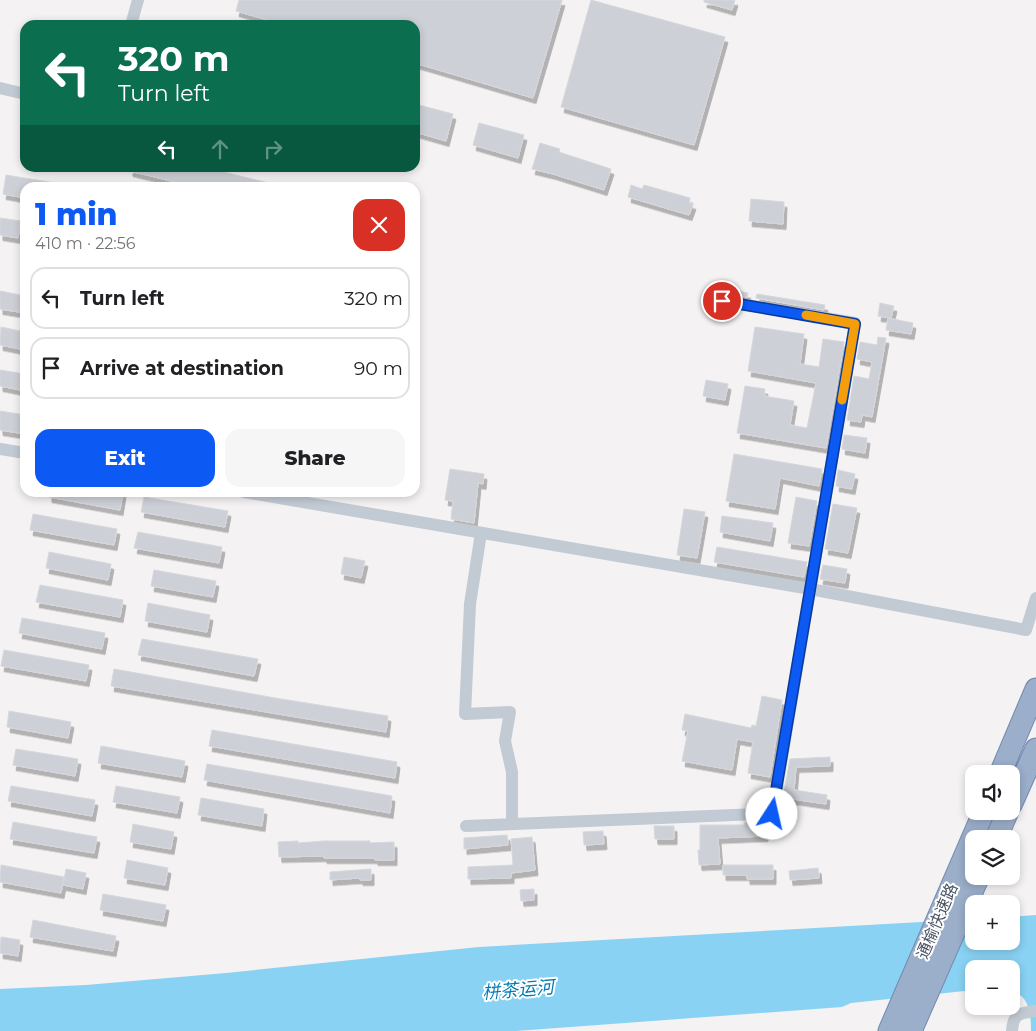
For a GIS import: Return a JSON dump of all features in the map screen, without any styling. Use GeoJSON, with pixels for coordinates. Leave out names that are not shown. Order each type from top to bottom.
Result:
{"type":"FeatureCollection","features":[{"type":"Feature","properties":{"kind":"highway"},"geometry":{"type":"LineString","coordinates":[[1004,765],[1036,689]]}},
{"type":"Feature","properties":{"kind":"highway"},"geometry":{"type":"LineString","coordinates":[[1020,784],[1036,749]]}},
{"type":"Feature","properties":{"kind":"highway","name":"通榆快速路"},"geometry":{"type":"LineString","coordinates":[[889,1031],[980,820]]}},
{"type":"Feature","properties":{"kind":"highway","name":"通榆快速路"},"geometry":{"type":"LineString","coordinates":[[911,1031],[976,885]]}},
{"type":"Feature","properties":{"kind":"street"},"geometry":{"type":"LineString","coordinates":[[132,20],[138,0]]}},
{"type":"Feature","properties":{"kind":"street"},"geometry":{"type":"LineString","coordinates":[[0,88],[20,93]]}},
{"type":"Feature","properties":{"kind":"street"},"geometry":{"type":"LineString","coordinates":[[466,826],[772,814],[855,324],[722,301]]}},
{"type":"Feature","properties":{"kind":"street"},"geometry":{"type":"LineString","coordinates":[[0,449],[20,453]]}},
{"type":"Feature","properties":{"kind":"street"},"geometry":{"type":"LineString","coordinates":[[273,497],[810,589],[1026,630],[1036,598]]}},
{"type":"Feature","properties":{"kind":"street"},"geometry":{"type":"LineString","coordinates":[[481,533],[470,604],[465,714],[510,712],[505,741],[512,772],[512,824]]}},
{"type":"Feature","properties":{"kind":"street"},"geometry":{"type":"LineString","coordinates":[[1012,1031],[1013,1021],[1017,1015],[1030,1012]]}},
{"type":"Feature","properties":{"kind":"water","name":"栟茶运河"},"geometry":{"type":"Polygon","coordinates":[[[1036,915],[1036,1031],[1031,1031],[1030,1013],[1026,1001],[1020,995],[1020,960],[965,960],[965,991],[851,1003],[842,1007],[516,1031],[0,1031],[0,989],[86,985],[226,973],[479,947],[965,920],[965,950],[1020,950],[1020,916],[1036,915]]]}},
{"type":"Feature","properties":{"kind":"building"},"geometry":{"type":"Polygon","coordinates":[[[239,0],[562,0],[533,98],[420,64],[420,20],[268,20],[236,11],[239,0]]]}},
{"type":"Feature","properties":{"kind":"building"},"geometry":{"type":"Polygon","coordinates":[[[591,0],[725,37],[694,145],[561,107],[591,0]]]}},
{"type":"Feature","properties":{"kind":"building"},"geometry":{"type":"Polygon","coordinates":[[[704,0],[735,0],[732,10],[704,2],[704,0]]]}},
{"type":"Feature","properties":{"kind":"building"},"geometry":{"type":"Polygon","coordinates":[[[420,105],[453,114],[446,141],[420,133],[420,105]]]}},
{"type":"Feature","properties":{"kind":"building"},"geometry":{"type":"Polygon","coordinates":[[[479,123],[524,135],[518,158],[473,145],[479,123]]]}},
{"type":"Feature","properties":{"kind":"building"},"geometry":{"type":"Polygon","coordinates":[[[540,143],[560,149],[559,152],[611,169],[604,190],[532,169],[540,143]]]}},
{"type":"Feature","properties":{"kind":"building"},"geometry":{"type":"Polygon","coordinates":[[[134,172],[223,172],[265,182],[175,182],[134,172]]]}},
{"type":"Feature","properties":{"kind":"building"},"geometry":{"type":"Polygon","coordinates":[[[6,175],[49,182],[20,182],[20,197],[3,194],[6,175]]]}},
{"type":"Feature","properties":{"kind":"building"},"geometry":{"type":"Polygon","coordinates":[[[631,185],[642,189],[644,185],[690,198],[689,203],[693,204],[689,215],[628,197],[631,185]]]}},
{"type":"Feature","properties":{"kind":"building"},"geometry":{"type":"Polygon","coordinates":[[[751,199],[784,202],[783,224],[749,221],[751,199]]]}},
{"type":"Feature","properties":{"kind":"building"},"geometry":{"type":"Polygon","coordinates":[[[0,218],[20,221],[18,238],[0,235],[0,218]]]}},
{"type":"Feature","properties":{"kind":"building"},"geometry":{"type":"Polygon","coordinates":[[[725,288],[748,293],[747,297],[724,293],[725,288]]]}},
{"type":"Feature","properties":{"kind":"building"},"geometry":{"type":"Polygon","coordinates":[[[0,291],[20,295],[20,312],[0,309],[0,291]]]}},
{"type":"Feature","properties":{"kind":"building"},"geometry":{"type":"Polygon","coordinates":[[[757,294],[825,305],[824,310],[756,298],[757,294]]]}},
{"type":"Feature","properties":{"kind":"building"},"geometry":{"type":"Polygon","coordinates":[[[880,303],[894,306],[891,318],[878,316],[880,303]]]}},
{"type":"Feature","properties":{"kind":"building"},"geometry":{"type":"Polygon","coordinates":[[[888,318],[913,323],[911,334],[886,330],[888,318]]]}},
{"type":"Feature","properties":{"kind":"building"},"geometry":{"type":"Polygon","coordinates":[[[1,327],[20,331],[20,349],[0,345],[1,327]]]}},
{"type":"Feature","properties":{"kind":"building"},"geometry":{"type":"Polygon","coordinates":[[[755,327],[804,334],[800,364],[819,367],[823,339],[844,342],[826,448],[737,433],[745,386],[765,389],[764,396],[794,401],[790,425],[807,428],[816,383],[748,371],[755,327]]]}},
{"type":"Feature","properties":{"kind":"building"},"geometry":{"type":"Polygon","coordinates":[[[878,337],[886,338],[872,417],[862,415],[861,422],[847,420],[854,376],[869,379],[872,362],[857,359],[860,342],[877,345],[878,337]]]}},
{"type":"Feature","properties":{"kind":"building"},"geometry":{"type":"Polygon","coordinates":[[[0,370],[20,373],[20,390],[0,386],[0,370]]]}},
{"type":"Feature","properties":{"kind":"building"},"geometry":{"type":"Polygon","coordinates":[[[706,380],[728,384],[725,400],[703,396],[706,380]]]}},
{"type":"Feature","properties":{"kind":"building"},"geometry":{"type":"Polygon","coordinates":[[[0,411],[20,414],[20,433],[0,430],[0,411]]]}},
{"type":"Feature","properties":{"kind":"building"},"geometry":{"type":"Polygon","coordinates":[[[844,435],[867,438],[865,453],[842,449],[844,435]]]}},
{"type":"Feature","properties":{"kind":"building"},"geometry":{"type":"Polygon","coordinates":[[[734,454],[822,469],[819,486],[780,478],[775,509],[726,501],[734,454]]]}},
{"type":"Feature","properties":{"kind":"building"},"geometry":{"type":"Polygon","coordinates":[[[450,469],[484,474],[483,484],[478,483],[474,523],[451,519],[453,501],[445,500],[450,469]]]}},
{"type":"Feature","properties":{"kind":"building"},"geometry":{"type":"Polygon","coordinates":[[[838,470],[855,474],[852,489],[836,486],[838,470]]]}},
{"type":"Feature","properties":{"kind":"building"},"geometry":{"type":"Polygon","coordinates":[[[49,497],[122,497],[120,510],[49,497]]]}},
{"type":"Feature","properties":{"kind":"building"},"geometry":{"type":"Polygon","coordinates":[[[144,497],[228,511],[225,527],[141,512],[144,497]]]}},
{"type":"Feature","properties":{"kind":"building"},"geometry":{"type":"Polygon","coordinates":[[[796,497],[817,501],[809,546],[788,543],[796,497]]]}},
{"type":"Feature","properties":{"kind":"building"},"geometry":{"type":"Polygon","coordinates":[[[833,504],[857,508],[848,553],[825,549],[833,504]]]}},
{"type":"Feature","properties":{"kind":"building"},"geometry":{"type":"Polygon","coordinates":[[[684,509],[705,512],[697,558],[677,555],[684,509]]]}},
{"type":"Feature","properties":{"kind":"building"},"geometry":{"type":"Polygon","coordinates":[[[33,514],[117,529],[114,545],[30,530],[33,514]]]}},
{"type":"Feature","properties":{"kind":"building"},"geometry":{"type":"Polygon","coordinates":[[[722,516],[773,523],[770,541],[720,532],[722,516]]]}},
{"type":"Feature","properties":{"kind":"building"},"geometry":{"type":"Polygon","coordinates":[[[138,532],[222,547],[219,563],[134,548],[138,532]]]}},
{"type":"Feature","properties":{"kind":"building"},"geometry":{"type":"Polygon","coordinates":[[[717,547],[807,562],[804,577],[714,562],[717,547]]]}},
{"type":"Feature","properties":{"kind":"building"},"geometry":{"type":"Polygon","coordinates":[[[49,552],[111,564],[108,580],[46,568],[49,552]]]}},
{"type":"Feature","properties":{"kind":"building"},"geometry":{"type":"Polygon","coordinates":[[[344,557],[365,561],[361,578],[341,574],[344,557]]]}},
{"type":"Feature","properties":{"kind":"building"},"geometry":{"type":"Polygon","coordinates":[[[823,565],[847,569],[845,583],[820,579],[823,565]]]}},
{"type":"Feature","properties":{"kind":"building"},"geometry":{"type":"Polygon","coordinates":[[[154,570],[216,581],[213,597],[151,586],[154,570]]]}},
{"type":"Feature","properties":{"kind":"building"},"geometry":{"type":"Polygon","coordinates":[[[40,585],[123,600],[120,617],[36,602],[40,585]]]}},
{"type":"Feature","properties":{"kind":"building"},"geometry":{"type":"Polygon","coordinates":[[[148,603],[210,615],[207,632],[145,621],[148,603]]]}},
{"type":"Feature","properties":{"kind":"building"},"geometry":{"type":"Polygon","coordinates":[[[22,618],[105,633],[102,649],[19,633],[22,618]]]}},
{"type":"Feature","properties":{"kind":"building"},"geometry":{"type":"Polygon","coordinates":[[[142,639],[258,659],[254,676],[138,655],[142,639]]]}},
{"type":"Feature","properties":{"kind":"building"},"geometry":{"type":"Polygon","coordinates":[[[4,650],[89,665],[86,681],[1,666],[4,650]]]}},
{"type":"Feature","properties":{"kind":"building"},"geometry":{"type":"Polygon","coordinates":[[[114,669],[388,716],[386,732],[111,686],[114,669]]]}},
{"type":"Feature","properties":{"kind":"building"},"geometry":{"type":"Polygon","coordinates":[[[762,696],[782,700],[770,777],[748,773],[753,742],[737,739],[732,770],[682,761],[688,731],[682,730],[685,714],[751,728],[752,725],[756,726],[762,696]]]}},
{"type":"Feature","properties":{"kind":"building"},"geometry":{"type":"Polygon","coordinates":[[[9,711],[71,722],[68,738],[7,727],[9,711]]]}},
{"type":"Feature","properties":{"kind":"building"},"geometry":{"type":"Polygon","coordinates":[[[212,730],[397,762],[395,778],[209,746],[212,730]]]}},
{"type":"Feature","properties":{"kind":"building"},"geometry":{"type":"Polygon","coordinates":[[[101,746],[185,761],[182,777],[98,763],[101,746]]]}},
{"type":"Feature","properties":{"kind":"building"},"geometry":{"type":"Polygon","coordinates":[[[16,749],[78,759],[75,776],[13,765],[16,749]]]}},
{"type":"Feature","properties":{"kind":"building"},"geometry":{"type":"Polygon","coordinates":[[[830,757],[830,766],[796,767],[794,790],[827,795],[826,804],[786,798],[784,792],[790,759],[830,757]]]}},
{"type":"Feature","properties":{"kind":"building"},"geometry":{"type":"Polygon","coordinates":[[[207,764],[392,796],[390,813],[204,780],[207,764]]]}},
{"type":"Feature","properties":{"kind":"building"},"geometry":{"type":"Polygon","coordinates":[[[11,786],[95,800],[92,816],[8,801],[11,786]]]}},
{"type":"Feature","properties":{"kind":"building"},"geometry":{"type":"Polygon","coordinates":[[[116,786],[180,797],[177,813],[113,802],[116,786]]]}},
{"type":"Feature","properties":{"kind":"building"},"geometry":{"type":"Polygon","coordinates":[[[201,798],[264,809],[262,826],[198,815],[201,798]]]}},
{"type":"Feature","properties":{"kind":"building"},"geometry":{"type":"Polygon","coordinates":[[[13,822],[97,837],[94,853],[10,839],[13,822]]]}},
{"type":"Feature","properties":{"kind":"building"},"geometry":{"type":"Polygon","coordinates":[[[765,822],[765,836],[718,838],[720,864],[699,865],[700,825],[744,825],[744,823],[765,822]]]}},
{"type":"Feature","properties":{"kind":"building"},"geometry":{"type":"Polygon","coordinates":[[[133,824],[174,832],[171,849],[130,842],[133,824]]]}},
{"type":"Feature","properties":{"kind":"building"},"geometry":{"type":"Polygon","coordinates":[[[654,826],[674,826],[674,839],[655,839],[654,826]]]}},
{"type":"Feature","properties":{"kind":"building"},"geometry":{"type":"Polygon","coordinates":[[[603,831],[604,844],[584,845],[583,832],[603,831]]]}},
{"type":"Feature","properties":{"kind":"building"},"geometry":{"type":"Polygon","coordinates":[[[507,835],[508,845],[464,849],[464,838],[507,835]]]}},
{"type":"Feature","properties":{"kind":"building"},"geometry":{"type":"Polygon","coordinates":[[[532,837],[535,870],[511,873],[511,878],[468,879],[468,867],[513,865],[511,839],[532,837]]]}},
{"type":"Feature","properties":{"kind":"building"},"geometry":{"type":"Polygon","coordinates":[[[298,841],[298,843],[324,841],[394,842],[394,860],[324,858],[324,856],[279,857],[278,842],[298,841]]]}},
{"type":"Feature","properties":{"kind":"building"},"geometry":{"type":"Polygon","coordinates":[[[127,860],[168,868],[165,885],[124,878],[127,860]]]}},
{"type":"Feature","properties":{"kind":"building"},"geometry":{"type":"Polygon","coordinates":[[[1,865],[64,877],[61,893],[0,882],[1,865]]]}},
{"type":"Feature","properties":{"kind":"building"},"geometry":{"type":"Polygon","coordinates":[[[723,865],[773,865],[773,879],[747,879],[747,875],[723,875],[723,865]]]}},
{"type":"Feature","properties":{"kind":"building"},"geometry":{"type":"Polygon","coordinates":[[[818,868],[819,878],[790,880],[789,871],[818,868]]]}},
{"type":"Feature","properties":{"kind":"building"},"geometry":{"type":"Polygon","coordinates":[[[66,869],[86,873],[83,889],[63,885],[66,869]]]}},
{"type":"Feature","properties":{"kind":"building"},"geometry":{"type":"Polygon","coordinates":[[[371,869],[371,880],[360,880],[360,878],[330,880],[330,872],[371,869]]]}},
{"type":"Feature","properties":{"kind":"building"},"geometry":{"type":"Polygon","coordinates":[[[534,889],[534,900],[521,901],[520,890],[534,889]]]}},
{"type":"Feature","properties":{"kind":"building"},"geometry":{"type":"Polygon","coordinates":[[[103,894],[166,905],[163,921],[100,910],[103,894]]]}},
{"type":"Feature","properties":{"kind":"building"},"geometry":{"type":"Polygon","coordinates":[[[33,920],[116,936],[113,951],[30,937],[33,920]]]}},
{"type":"Feature","properties":{"kind":"building"},"geometry":{"type":"Polygon","coordinates":[[[1,937],[20,940],[18,956],[0,953],[1,937]]]}},
{"type":"Feature","properties":{"kind":"slow traffic"},"geometry":{"type":"LineString","coordinates":[[806,315],[855,324],[842,400]]}},
{"type":"Feature","properties":{"kind":"route"},"geometry":{"type":"LineString","coordinates":[[722,301],[855,324],[772,814]]}}]}
